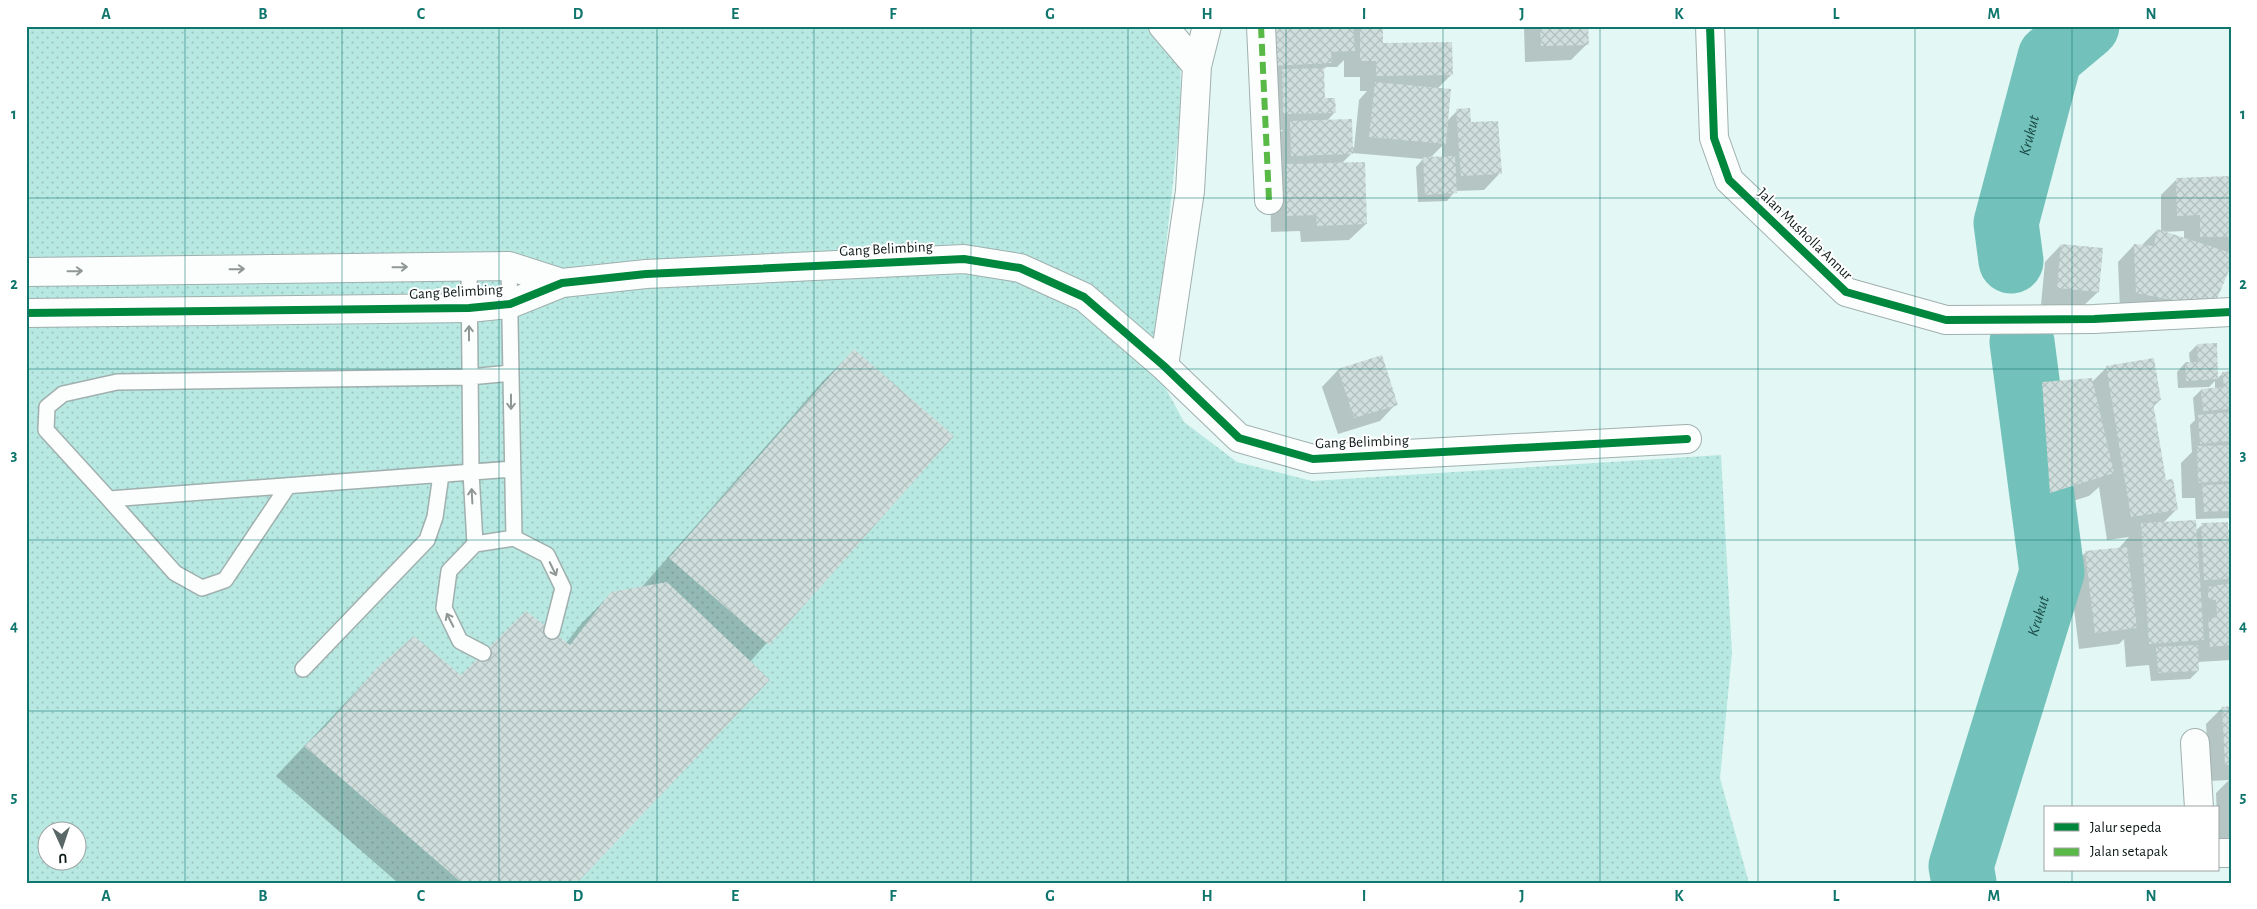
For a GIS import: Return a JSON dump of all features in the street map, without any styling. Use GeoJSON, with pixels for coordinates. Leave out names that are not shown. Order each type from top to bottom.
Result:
{"type":"FeatureCollection","features":[{"type":"Feature","properties":{"kind":"street"},"geometry":{"type":"LineString","coordinates":[[1163,26],[1197,66]]}},
{"type":"Feature","properties":{"kind":"street"},"geometry":{"type":"LineString","coordinates":[[1164,366],[1190,191],[1197,66],[1207,26]]}},
{"type":"Feature","properties":{"kind":"street"},"geometry":{"type":"LineString","coordinates":[[1261,26],[1269,200]]}},
{"type":"Feature","properties":{"kind":"street","name":"Jalan Musholla Annur"},"geometry":{"type":"LineString","coordinates":[[1710,26],[1714,138],[1730,180],[1846,292],[1946,320],[2094,319],[2231,312]]}},
{"type":"Feature","properties":{"kind":"street","name":"Gang Belimbing"},"geometry":{"type":"LineString","coordinates":[[26,313],[469,308],[510,304],[562,283],[646,274],[964,259],[1020,268],[1084,296],[1164,366],[1240,438],[1313,459],[1687,439]]}},
{"type":"Feature","properties":{"kind":"street","name":"Gang Belimbing"},"geometry":{"type":"LineString","coordinates":[[26,272],[509,266],[562,283]]}},
{"type":"Feature","properties":{"kind":"street"},"geometry":{"type":"LineString","coordinates":[[2195,743],[2199,806]]}},
{"type":"Feature","properties":{"kind":"lane"},"geometry":{"type":"LineString","coordinates":[[469,266],[471,472],[475,544]]}},
{"type":"Feature","properties":{"kind":"lane"},"geometry":{"type":"LineString","coordinates":[[509,266],[514,538]]}},
{"type":"Feature","properties":{"kind":"lane"},"geometry":{"type":"LineString","coordinates":[[288,486],[225,580],[202,588],[175,573],[46,430],[47,407],[63,394],[117,382],[469,377],[511,372]]}},
{"type":"Feature","properties":{"kind":"lane"},"geometry":{"type":"LineString","coordinates":[[109,499],[512,469]]}},
{"type":"Feature","properties":{"kind":"lane"},"geometry":{"type":"LineString","coordinates":[[304,670],[427,540],[435,517],[441,475]]}},
{"type":"Feature","properties":{"kind":"lane"},"geometry":{"type":"LineString","coordinates":[[483,653],[460,641],[444,608],[449,571],[475,544],[514,538],[547,555],[563,588],[552,631]]}},
{"type":"Feature","properties":{"kind":"shaded area"},"geometry":{"type":"Polygon","coordinates":[[[26,26],[1180,26],[1181,109],[1153,365],[1184,422],[1237,462],[1312,481],[1721,455],[1732,653],[1720,778],[1749,883],[26,883],[26,26]]]}},
{"type":"Feature","properties":{"kind":"building"},"geometry":{"type":"Polygon","coordinates":[[[1268,26],[1353,26],[1355,51],[1331,52],[1332,63],[1270,66],[1268,26]]]}},
{"type":"Feature","properties":{"kind":"building"},"geometry":{"type":"Polygon","coordinates":[[[1360,26],[1383,26],[1383,43],[1452,42],[1453,75],[1376,76],[1376,61],[1360,61],[1360,26]]]}},
{"type":"Feature","properties":{"kind":"building"},"geometry":{"type":"Polygon","coordinates":[[[1540,26],[1588,26],[1589,45],[1541,46],[1540,26]]]}},
{"type":"Feature","properties":{"kind":"building"},"geometry":{"type":"Polygon","coordinates":[[[1324,68],[1325,98],[1335,98],[1336,113],[1283,114],[1282,69],[1324,68]]]}},
{"type":"Feature","properties":{"kind":"building"},"geometry":{"type":"Polygon","coordinates":[[[1375,82],[1451,89],[1446,144],[1369,137],[1375,82]]]}},
{"type":"Feature","properties":{"kind":"building"},"geometry":{"type":"Polygon","coordinates":[[[1470,108],[1471,122],[1498,121],[1502,174],[1461,176],[1456,109],[1470,108]]]}},
{"type":"Feature","properties":{"kind":"building"},"geometry":{"type":"Polygon","coordinates":[[[1352,119],[1353,154],[1291,156],[1290,121],[1352,119]]]}},
{"type":"Feature","properties":{"kind":"building"},"geometry":{"type":"Polygon","coordinates":[[[1455,156],[1457,193],[1425,195],[1423,157],[1455,156]]]}},
{"type":"Feature","properties":{"kind":"building"},"geometry":{"type":"Polygon","coordinates":[[[1365,162],[1367,224],[1317,226],[1316,215],[1287,216],[1286,164],[1365,162]]]}},
{"type":"Feature","properties":{"kind":"building"},"geometry":{"type":"Polygon","coordinates":[[[2231,176],[2231,237],[2200,237],[2200,215],[2177,216],[2176,178],[2231,176]]]}},
{"type":"Feature","properties":{"kind":"building"},"geometry":{"type":"Polygon","coordinates":[[[2157,229],[2231,253],[2231,266],[2213,308],[2136,293],[2134,244],[2154,246],[2157,229]]]}},
{"type":"Feature","properties":{"kind":"building"},"geometry":{"type":"Polygon","coordinates":[[[2061,244],[2103,248],[2099,292],[2057,288],[2061,244]]]}},
{"type":"Feature","properties":{"kind":"building"},"geometry":{"type":"Polygon","coordinates":[[[2217,343],[2218,379],[2186,381],[2185,362],[2198,362],[2197,344],[2217,343]]]}},
{"type":"Feature","properties":{"kind":"building"},"geometry":{"type":"Polygon","coordinates":[[[854,349],[954,436],[769,645],[669,558],[854,349]]]}},
{"type":"Feature","properties":{"kind":"building"},"geometry":{"type":"Polygon","coordinates":[[[1382,355],[1398,405],[1354,418],[1338,369],[1382,355]]]}},
{"type":"Feature","properties":{"kind":"building"},"geometry":{"type":"Polygon","coordinates":[[[2154,358],[2161,400],[2153,402],[2166,480],[2173,479],[2178,510],[2131,517],[2106,366],[2154,358]]]}},
{"type":"Feature","properties":{"kind":"building"},"geometry":{"type":"Polygon","coordinates":[[[2231,371],[2231,409],[2203,411],[2201,389],[2224,387],[2222,372],[2231,371]]]}},
{"type":"Feature","properties":{"kind":"building"},"geometry":{"type":"Polygon","coordinates":[[[2092,378],[2114,473],[2050,493],[2042,382],[2092,378]]]}},
{"type":"Feature","properties":{"kind":"building"},"geometry":{"type":"Polygon","coordinates":[[[2231,412],[2231,441],[2200,444],[2198,415],[2231,412]]]}},
{"type":"Feature","properties":{"kind":"building"},"geometry":{"type":"Polygon","coordinates":[[[2231,445],[2231,481],[2198,483],[2197,446],[2231,445]]]}},
{"type":"Feature","properties":{"kind":"building"},"geometry":{"type":"Polygon","coordinates":[[[2231,484],[2231,511],[2204,512],[2202,485],[2231,484]]]}},
{"type":"Feature","properties":{"kind":"building"},"geometry":{"type":"Polygon","coordinates":[[[2196,520],[2204,640],[2149,644],[2141,523],[2196,520]]]}},
{"type":"Feature","properties":{"kind":"building"},"geometry":{"type":"Polygon","coordinates":[[[2228,522],[2228,529],[2231,529],[2231,579],[2204,580],[2201,523],[2228,522]]]}},
{"type":"Feature","properties":{"kind":"building"},"geometry":{"type":"Polygon","coordinates":[[[2127,547],[2137,628],[2095,633],[2085,551],[2127,547]]]}},
{"type":"Feature","properties":{"kind":"building"},"geometry":{"type":"Polygon","coordinates":[[[667,582],[770,680],[577,883],[462,883],[304,746],[326,726],[377,668],[414,636],[461,675],[526,611],[570,645],[611,592],[667,582]]]}},
{"type":"Feature","properties":{"kind":"building"},"geometry":{"type":"Polygon","coordinates":[[[2231,583],[2231,645],[2210,647],[2208,619],[2217,617],[2216,600],[2208,599],[2208,587],[2231,583]]]}},
{"type":"Feature","properties":{"kind":"building"},"geometry":{"type":"Polygon","coordinates":[[[2198,645],[2199,671],[2158,673],[2156,647],[2198,645]]]}},
{"type":"Feature","properties":{"kind":"building"},"geometry":{"type":"Polygon","coordinates":[[[2231,706],[2231,765],[2225,765],[2222,707],[2231,706]]]}},
{"type":"Feature","properties":{"kind":"waterway","name":"Krukut"},"geometry":{"type":"LineString","coordinates":[[2011,261],[2006,223],[2050,57],[2087,26]]}},
{"type":"Feature","properties":{"kind":"waterway","name":"Krukut"},"geometry":{"type":"LineString","coordinates":[[1964,883],[1961,866],[2052,572],[2022,342]]}},
{"type":"Feature","properties":{"kind":"marked path"},"geometry":{"type":"LineString","coordinates":[[1261,26],[1269,200]]}},
{"type":"Feature","properties":{"kind":"cycle path"},"geometry":{"type":"LineString","coordinates":[[1710,26],[1714,138],[1729,180],[1846,292],[1946,320],[2094,319],[2231,312]]}},
{"type":"Feature","properties":{"kind":"cycle path"},"geometry":{"type":"LineString","coordinates":[[26,313],[469,308],[510,304],[562,283],[646,274],[964,259],[1020,268],[1084,297],[1164,366],[1239,438],[1313,459],[1687,439]]}}]}
